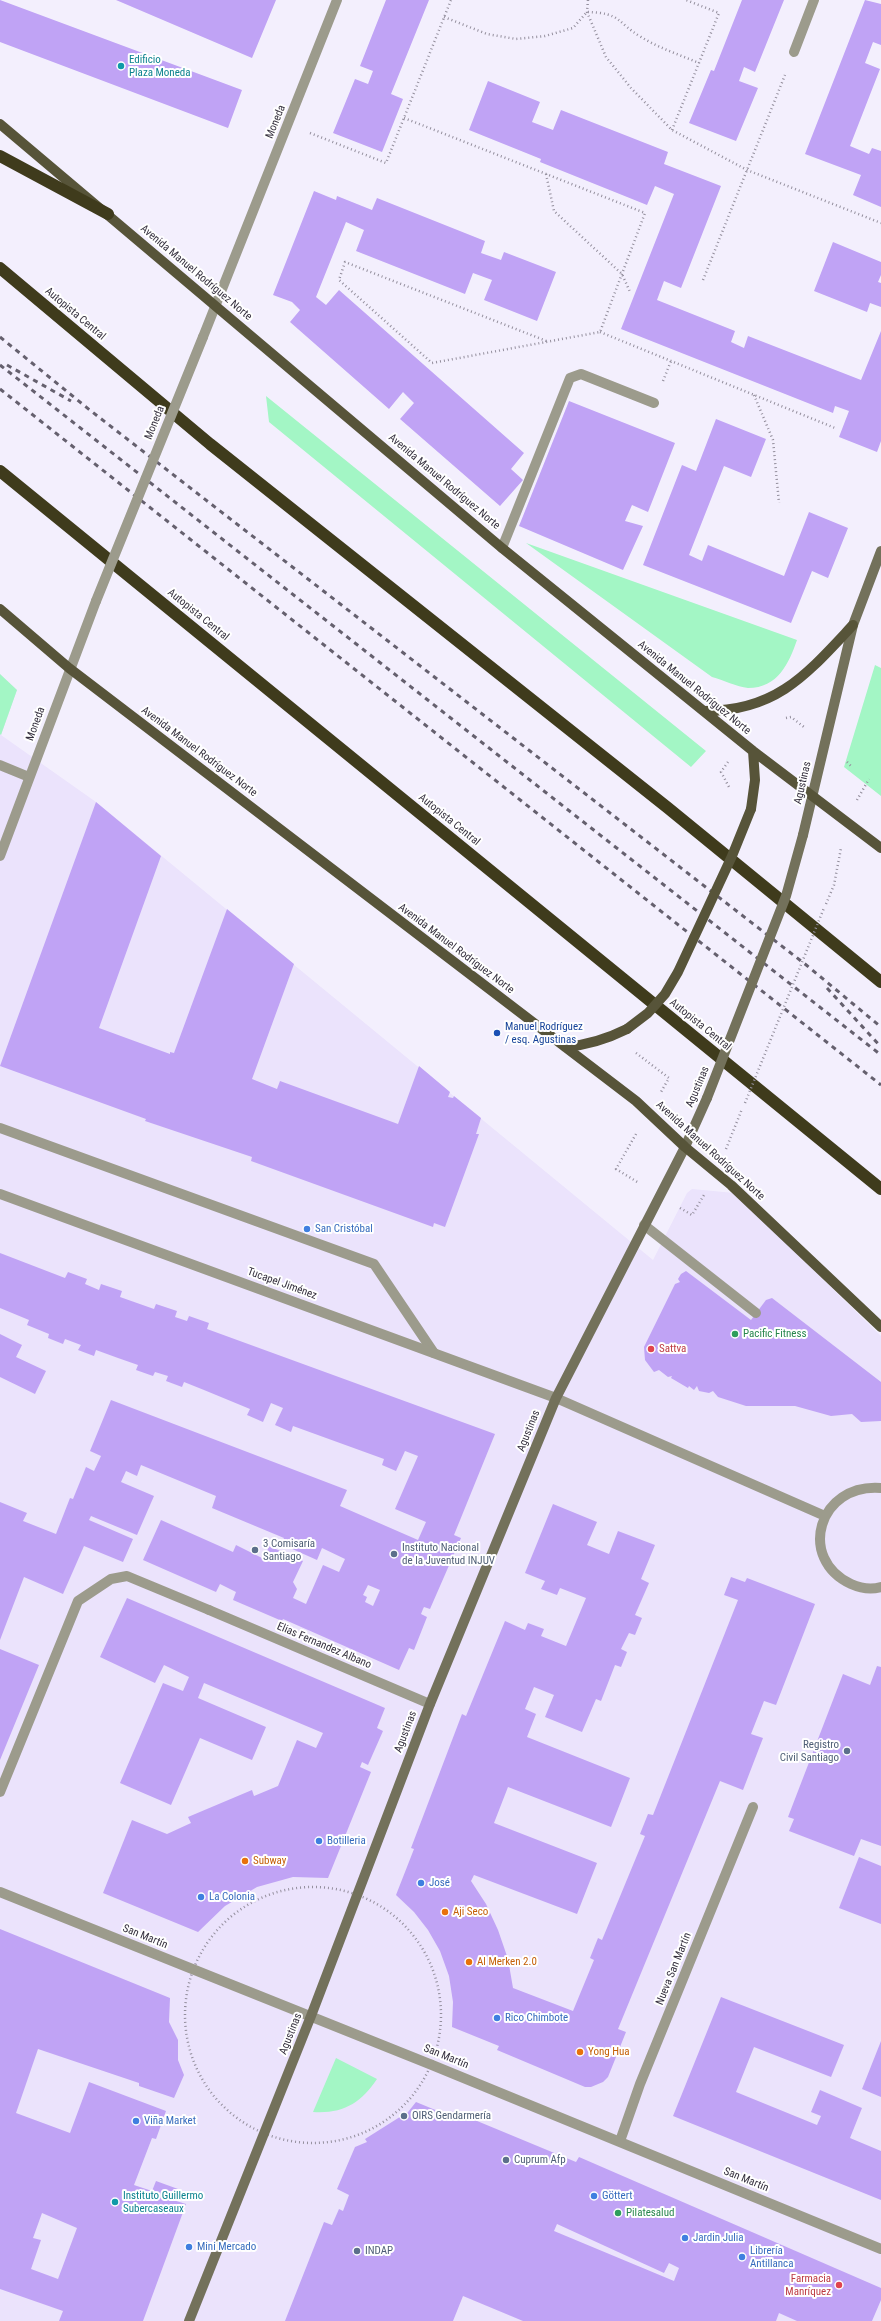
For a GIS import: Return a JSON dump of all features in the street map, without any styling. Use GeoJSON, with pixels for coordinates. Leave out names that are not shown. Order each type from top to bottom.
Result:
{"type":"FeatureCollection","features":[{"type":"Feature","properties":{"kind":"highway"},"geometry":{"type":"LineString","coordinates":[[0,156],[108,214]]}},
{"type":"Feature","properties":{"kind":"highway","name":"Autopista Central"},"geometry":{"type":"LineString","coordinates":[[0,268],[210,444],[668,808],[881,982]]}},
{"type":"Feature","properties":{"kind":"highway","name":"Autopista Central"},"geometry":{"type":"LineString","coordinates":[[0,471],[881,1189]]}},
{"type":"Feature","properties":{"kind":"main road","name":"Avenida Manuel Rodríguez Norte"},"geometry":{"type":"LineString","coordinates":[[0,124],[502,548],[753,751],[881,848]]}},
{"type":"Feature","properties":{"kind":"main road","name":"Agustinas"},"geometry":{"type":"LineString","coordinates":[[189,2321],[311,2016],[430,1704],[556,1398],[644,1224],[685,1147],[707,1098],[786,896],[803,835],[853,625],[881,551]]}},
{"type":"Feature","properties":{"kind":"main road","name":"Avenida Manuel Rodríguez Norte"},"geometry":{"type":"LineString","coordinates":[[0,609],[69,668],[636,1101],[685,1147],[716,1173],[881,1327]]}},
{"type":"Feature","properties":{"kind":"main road"},"geometry":{"type":"LineString","coordinates":[[705,711],[726,711],[747,708],[770,699],[791,686],[819,662],[853,625]]}},
{"type":"Feature","properties":{"kind":"main road"},"geometry":{"type":"LineString","coordinates":[[565,1047],[587,1045],[608,1039],[627,1029],[648,1013],[661,999],[678,972],[732,856],[750,809],[755,780],[753,751]]}},
{"type":"Feature","properties":{"kind":"street","name":"Moneda"},"geometry":{"type":"LineString","coordinates":[[0,856],[69,668],[216,306],[337,0]]}},
{"type":"Feature","properties":{"kind":"street"},"geometry":{"type":"LineString","coordinates":[[794,52],[814,0]]}},
{"type":"Feature","properties":{"kind":"street"},"geometry":{"type":"LineString","coordinates":[[502,548],[570,378],[581,374],[654,403]]}},
{"type":"Feature","properties":{"kind":"street"},"geometry":{"type":"LineString","coordinates":[[0,765],[30,777]]}},
{"type":"Feature","properties":{"kind":"street"},"geometry":{"type":"LineString","coordinates":[[0,1128],[374,1264],[434,1353]]}},
{"type":"Feature","properties":{"kind":"street","name":"Tucapel Jiménez"},"geometry":{"type":"LineString","coordinates":[[0,1194],[556,1398],[825,1516]]}},
{"type":"Feature","properties":{"kind":"street"},"geometry":{"type":"LineString","coordinates":[[644,1224],[756,1314]]}},
{"type":"Feature","properties":{"kind":"street"},"geometry":{"type":"LineString","coordinates":[[881,1488],[867,1487],[850,1491],[835,1501],[825,1516],[820,1533],[822,1551],[829,1567],[842,1580],[858,1587],[881,1587]]}},
{"type":"Feature","properties":{"kind":"street","name":"Elias Fernandez Albano"},"geometry":{"type":"LineString","coordinates":[[0,1792],[78,1601],[111,1579],[127,1576],[430,1704]]}},
{"type":"Feature","properties":{"kind":"street","name":"Nueva San Martín"},"geometry":{"type":"LineString","coordinates":[[620,2141],[640,2084],[753,1807]]}},
{"type":"Feature","properties":{"kind":"street","name":"San Martín"},"geometry":{"type":"LineString","coordinates":[[0,1892],[311,2016],[881,2248]]}},
{"type":"Feature","properties":{"kind":"path"},"geometry":{"type":"LineString","coordinates":[[288,124],[386,163],[451,0]]}},
{"type":"Feature","properties":{"kind":"path"},"geometry":{"type":"LineString","coordinates":[[588,0],[587,12],[606,57],[631,88],[672,130],[747,170],[881,223]]}},
{"type":"Feature","properties":{"kind":"path"},"geometry":{"type":"LineString","coordinates":[[672,130],[719,13],[686,0]]}},
{"type":"Feature","properties":{"kind":"path"},"geometry":{"type":"LineString","coordinates":[[444,17],[487,34],[516,39],[545,36],[573,28],[587,12],[606,12],[622,21],[641,37],[699,63]]}},
{"type":"Feature","properties":{"kind":"path"},"geometry":{"type":"LineString","coordinates":[[703,280],[794,52]]}},
{"type":"Feature","properties":{"kind":"path"},"geometry":{"type":"LineString","coordinates":[[404,118],[645,213],[600,332]]}},
{"type":"Feature","properties":{"kind":"path"},"geometry":{"type":"LineString","coordinates":[[546,174],[554,211],[622,274],[630,292]]}},
{"type":"Feature","properties":{"kind":"path"},"geometry":{"type":"LineString","coordinates":[[549,342],[345,262],[339,280],[432,363],[549,342],[600,332],[835,428]]}},
{"type":"Feature","properties":{"kind":"path"},"geometry":{"type":"LineString","coordinates":[[754,395],[773,440],[779,503]]}},
{"type":"Feature","properties":{"kind":"path"},"geometry":{"type":"LineString","coordinates":[[784,719],[791,717],[825,743],[851,766]]}},
{"type":"Feature","properties":{"kind":"path"},"geometry":{"type":"LineString","coordinates":[[716,1173],[824,908]]}},
{"type":"Feature","properties":{"kind":"shaded area"},"geometry":{"type":"Polygon","coordinates":[[[0,674],[17,690],[1,735],[96,802],[653,1260],[687,1193],[692,1189],[734,1193],[881,1336],[881,2321],[0,2321],[0,674]]]}},
{"type":"Feature","properties":{"kind":"green space"},"geometry":{"type":"Polygon","coordinates":[[[266,396],[706,751],[691,767],[269,422],[266,396]]]}},
{"type":"Feature","properties":{"kind":"green space"},"geometry":{"type":"Polygon","coordinates":[[[526,543],[797,640],[794,649],[781,673],[767,684],[748,688],[712,677],[526,543]]]}},
{"type":"Feature","properties":{"kind":"green space"},"geometry":{"type":"Polygon","coordinates":[[[875,665],[881,668],[881,796],[844,767],[875,665]]]}},
{"type":"Feature","properties":{"kind":"green space"},"geometry":{"type":"Polygon","coordinates":[[[0,674],[17,690],[1,735],[0,734],[0,674]]]}},
{"type":"Feature","properties":{"kind":"green space"},"geometry":{"type":"Polygon","coordinates":[[[336,2058],[377,2079],[358,2101],[342,2109],[313,2112],[336,2058]]]}},
{"type":"Feature","properties":{"kind":"building","name":"Edificio Plaza Moneda"},"geometry":{"type":"Polygon","coordinates":[[[0,0],[242,90],[228,128],[0,42],[0,0]]]}},
{"type":"Feature","properties":{"kind":"building"},"geometry":{"type":"Polygon","coordinates":[[[116,0],[276,0],[252,58],[116,0]]]}},
{"type":"Feature","properties":{"kind":"building"},"geometry":{"type":"Polygon","coordinates":[[[386,0],[429,0],[391,94],[403,99],[382,152],[333,133],[355,79],[368,84],[373,71],[360,66],[386,0]]]}},
{"type":"Feature","properties":{"kind":"building"},"geometry":{"type":"Polygon","coordinates":[[[742,0],[784,0],[755,72],[744,67],[739,81],[758,88],[736,141],[689,123],[711,70],[714,71],[742,0]]]}},
{"type":"Feature","properties":{"kind":"building"},"geometry":{"type":"Polygon","coordinates":[[[865,0],[881,4],[881,45],[873,42],[865,63],[880,69],[850,146],[869,154],[872,148],[881,151],[881,207],[853,195],[861,175],[805,154],[865,0]]]}},
{"type":"Feature","properties":{"kind":"building"},"geometry":{"type":"Polygon","coordinates":[[[488,81],[540,102],[532,122],[553,130],[561,110],[668,152],[664,164],[721,186],[681,288],[664,281],[657,300],[735,331],[731,342],[744,348],[748,336],[861,380],[881,331],[881,441],[877,452],[839,437],[849,411],[835,406],[833,413],[621,329],[674,194],[655,186],[647,205],[540,162],[541,159],[469,130],[488,81]]]}},
{"type":"Feature","properties":{"kind":"building"},"geometry":{"type":"Polygon","coordinates":[[[314,191],[336,200],[337,196],[372,210],[377,198],[485,241],[481,253],[501,260],[504,252],[556,272],[537,321],[484,300],[492,280],[473,273],[465,294],[356,251],[364,230],[346,222],[316,297],[326,305],[339,290],[524,453],[511,469],[523,480],[500,506],[400,419],[414,403],[403,392],[389,409],[290,322],[300,310],[292,302],[273,295],[314,191]]]}},
{"type":"Feature","properties":{"kind":"building"},"geometry":{"type":"Polygon","coordinates":[[[833,242],[881,262],[881,275],[878,282],[881,283],[881,307],[870,303],[867,312],[814,291],[833,242]]]}},
{"type":"Feature","properties":{"kind":"building"},"geometry":{"type":"Polygon","coordinates":[[[569,401],[675,443],[648,512],[632,505],[625,521],[643,526],[623,570],[519,526],[569,401]]]}},
{"type":"Feature","properties":{"kind":"building"},"geometry":{"type":"Polygon","coordinates":[[[716,419],[766,439],[751,477],[724,466],[689,555],[702,561],[708,545],[784,576],[809,512],[848,528],[828,578],[812,571],[791,623],[643,565],[682,465],[696,471],[716,419]]]}},
{"type":"Feature","properties":{"kind":"building"},"geometry":{"type":"Polygon","coordinates":[[[96,802],[161,856],[99,1028],[170,1054],[170,1052],[174,1053],[227,909],[294,964],[252,1079],[277,1089],[280,1081],[398,1124],[419,1066],[450,1092],[448,1097],[453,1098],[454,1096],[481,1118],[476,1134],[479,1134],[445,1227],[434,1223],[433,1227],[251,1161],[252,1157],[145,1121],[146,1119],[0,1066],[96,802]]]}},
{"type":"Feature","properties":{"kind":"building"},"geometry":{"type":"Polygon","coordinates":[[[0,1253],[65,1278],[68,1272],[87,1279],[85,1284],[99,1290],[101,1284],[122,1291],[120,1297],[154,1309],[156,1304],[177,1311],[175,1317],[187,1321],[189,1316],[209,1323],[207,1329],[495,1434],[454,1535],[461,1538],[430,1609],[424,1607],[423,1609],[421,1614],[427,1617],[414,1650],[409,1648],[399,1670],[283,1619],[282,1621],[233,1600],[236,1592],[220,1584],[216,1592],[143,1560],[161,1520],[233,1552],[236,1545],[264,1559],[269,1546],[303,1561],[293,1582],[297,1589],[293,1598],[306,1604],[323,1565],[339,1572],[345,1559],[322,1548],[317,1560],[281,1544],[284,1538],[212,1508],[216,1496],[141,1465],[137,1476],[126,1471],[121,1482],[154,1496],[137,1535],[91,1516],[89,1520],[133,1539],[123,1562],[84,1546],[63,1594],[24,1577],[0,1640],[0,1502],[27,1513],[23,1521],[56,1534],[70,1498],[73,1499],[86,1467],[94,1471],[101,1456],[90,1451],[111,1400],[347,1490],[340,1506],[418,1540],[426,1522],[395,1509],[418,1456],[405,1451],[396,1471],[382,1465],[384,1459],[293,1426],[291,1432],[275,1425],[283,1408],[271,1403],[263,1422],[247,1415],[250,1409],[184,1382],[182,1387],[166,1381],[168,1376],[155,1372],[153,1376],[136,1370],[138,1365],[96,1350],[94,1356],[78,1350],[81,1345],[65,1339],[63,1344],[48,1338],[49,1334],[27,1325],[29,1320],[0,1308],[0,1253]],[[368,1585],[363,1595],[367,1597],[365,1602],[373,1606],[380,1590],[368,1585]]]}},
{"type":"Feature","properties":{"kind":"building","name":"Pacific Fitness"},"geometry":{"type":"Polygon","coordinates":[[[686,1271],[751,1320],[766,1300],[772,1298],[881,1382],[881,1421],[861,1422],[852,1414],[831,1416],[795,1406],[746,1406],[718,1397],[713,1391],[709,1393],[699,1391],[697,1386],[694,1390],[689,1386],[688,1388],[671,1378],[672,1376],[668,1377],[659,1370],[654,1372],[645,1360],[644,1347],[675,1284],[680,1282],[678,1279],[681,1274],[686,1271]]]}},
{"type":"Feature","properties":{"kind":"building"},"geometry":{"type":"Polygon","coordinates":[[[0,1334],[22,1345],[16,1357],[46,1371],[35,1394],[0,1377],[0,1334]]]}},
{"type":"Feature","properties":{"kind":"building"},"geometry":{"type":"Polygon","coordinates":[[[553,1504],[597,1522],[587,1545],[609,1554],[618,1531],[655,1545],[641,1579],[649,1583],[635,1615],[642,1618],[635,1635],[629,1633],[621,1649],[627,1652],[621,1667],[615,1665],[601,1701],[596,1699],[582,1732],[545,1717],[554,1695],[534,1687],[525,1709],[536,1714],[527,1737],[630,1778],[611,1827],[508,1787],[494,1823],[597,1863],[577,1914],[474,1875],[471,1881],[486,1904],[498,1930],[508,1959],[513,1988],[573,2011],[594,1960],[590,1958],[598,1938],[602,1940],[645,1836],[640,1834],[648,1814],[653,1815],[738,1600],[724,1595],[731,1577],[745,1582],[747,1578],[815,1604],[776,1705],[764,1701],[751,1734],[763,1738],[743,1790],[720,1781],[618,2029],[626,2032],[608,2077],[603,2082],[591,2087],[585,2087],[497,2050],[499,2046],[452,2027],[453,2002],[449,1976],[440,1951],[428,1930],[414,1912],[396,1895],[414,1849],[411,1848],[462,1714],[466,1716],[505,1621],[525,1630],[528,1623],[544,1629],[541,1636],[566,1646],[586,1598],[560,1588],[557,1595],[541,1589],[545,1581],[525,1573],[553,1504]]]}},
{"type":"Feature","properties":{"kind":"building"},"geometry":{"type":"Polygon","coordinates":[[[127,1598],[385,1708],[377,1728],[383,1731],[368,1765],[362,1762],[360,1767],[371,1772],[328,1878],[293,1877],[257,1887],[225,1906],[198,1932],[103,1893],[132,1820],[167,1834],[191,1823],[188,1817],[252,1790],[254,1796],[278,1786],[297,1740],[316,1748],[323,1733],[204,1683],[198,1698],[266,1727],[252,1760],[200,1738],[171,1805],[120,1783],[163,1683],[183,1691],[189,1677],[164,1665],[155,1683],[100,1657],[127,1598]]]}},
{"type":"Feature","properties":{"kind":"building"},"geometry":{"type":"Polygon","coordinates":[[[0,1649],[39,1665],[0,1760],[0,1649]]]}},
{"type":"Feature","properties":{"kind":"building","name":"Registro Civil Santiago"},"geometry":{"type":"Polygon","coordinates":[[[877,1666],[881,1667],[881,1846],[861,1839],[854,1856],[789,1831],[794,1819],[788,1817],[843,1674],[870,1685],[877,1666]]]}},
{"type":"Feature","properties":{"kind":"building"},"geometry":{"type":"Polygon","coordinates":[[[859,1857],[881,1866],[881,1924],[839,1908],[859,1857]]]}},
{"type":"Feature","properties":{"kind":"building"},"geometry":{"type":"Polygon","coordinates":[[[0,1929],[170,1998],[169,2022],[178,2040],[178,2060],[184,2075],[174,2098],[139,2086],[139,2083],[38,2049],[16,2113],[70,2133],[89,2082],[166,2111],[156,2139],[152,2138],[134,2185],[152,2191],[156,2181],[178,2189],[173,2200],[186,2204],[143,2321],[59,2321],[63,2311],[0,2289],[0,1929]],[[42,2213],[33,2238],[41,2240],[31,2269],[58,2279],[77,2228],[42,2213]]]}},
{"type":"Feature","properties":{"kind":"building"},"geometry":{"type":"Polygon","coordinates":[[[721,1997],[844,2045],[831,2077],[754,2047],[736,2092],[817,2125],[821,2116],[811,2112],[820,2090],[862,2108],[850,2138],[881,2151],[881,2200],[673,2116],[721,1997]]]}},
{"type":"Feature","properties":{"kind":"building"},"geometry":{"type":"Polygon","coordinates":[[[881,2041],[881,2097],[862,2089],[881,2041]]]}},
{"type":"Feature","properties":{"kind":"building"},"geometry":{"type":"Polygon","coordinates":[[[416,2102],[450,2116],[453,2111],[576,2162],[579,2157],[881,2288],[881,2300],[872,2321],[797,2321],[779,2313],[776,2321],[523,2321],[463,2296],[453,2321],[285,2321],[324,2222],[332,2225],[339,2209],[343,2211],[349,2195],[337,2189],[355,2147],[367,2142],[365,2139],[403,2115],[404,2117],[416,2102]],[[557,2224],[554,2231],[674,2281],[679,2268],[669,2263],[664,2273],[557,2224]]]}},
{"type":"Feature","properties":{"kind":"railway"},"geometry":{"type":"LineString","coordinates":[[0,337],[91,411],[805,964],[881,1027]]}},
{"type":"Feature","properties":{"kind":"railway"},"geometry":{"type":"LineString","coordinates":[[0,365],[881,1055]]}},
{"type":"Feature","properties":{"kind":"railway"},"geometry":{"type":"LineString","coordinates":[[7,365],[71,401]]}},
{"type":"Feature","properties":{"kind":"railway"},"geometry":{"type":"LineString","coordinates":[[0,389],[881,1085]]}},
{"type":"Feature","properties":{"kind":"railway"},"geometry":{"type":"LineString","coordinates":[[827,988],[881,1047]]}},
{"type":"Feature","properties":{"kind":"place","name":"Edificio Plaza Moneda"},"geometry":{"type":"Point","coordinates":[121,66]}},
{"type":"Feature","properties":{"kind":"place","name":"Manuel Rodríguez / esq. Agustinas"},"geometry":{"type":"Point","coordinates":[497,1033]}},
{"type":"Feature","properties":{"kind":"place","name":"San Cristóbal"},"geometry":{"type":"Point","coordinates":[307,1229]}},
{"type":"Feature","properties":{"kind":"place","name":"Pacific Fitness"},"geometry":{"type":"Point","coordinates":[735,1334]}},
{"type":"Feature","properties":{"kind":"place","name":"Sattva"},"geometry":{"type":"Point","coordinates":[651,1349]}},
{"type":"Feature","properties":{"kind":"place","name":"3 Comisaría Santiago"},"geometry":{"type":"Point","coordinates":[255,1550]}},
{"type":"Feature","properties":{"kind":"place","name":"Instituto Nacional de la Juventud INJUV"},"geometry":{"type":"Point","coordinates":[394,1554]}},
{"type":"Feature","properties":{"kind":"place","name":"Registro Civil Santiago"},"geometry":{"type":"Point","coordinates":[847,1751]}},
{"type":"Feature","properties":{"kind":"place","name":"Botilleria"},"geometry":{"type":"Point","coordinates":[319,1841]}},
{"type":"Feature","properties":{"kind":"place","name":"Subway"},"geometry":{"type":"Point","coordinates":[245,1861]}},
{"type":"Feature","properties":{"kind":"place","name":"José"},"geometry":{"type":"Point","coordinates":[421,1883]}},
{"type":"Feature","properties":{"kind":"place","name":"La Colonia"},"geometry":{"type":"Point","coordinates":[201,1897]}},
{"type":"Feature","properties":{"kind":"place","name":"Aji Seco"},"geometry":{"type":"Point","coordinates":[445,1912]}},
{"type":"Feature","properties":{"kind":"place","name":"Al Merken 2.0"},"geometry":{"type":"Point","coordinates":[469,1962]}},
{"type":"Feature","properties":{"kind":"place","name":"Rico Chimbote"},"geometry":{"type":"Point","coordinates":[497,2018]}},
{"type":"Feature","properties":{"kind":"place","name":"Yong Hua"},"geometry":{"type":"Point","coordinates":[580,2052]}},
{"type":"Feature","properties":{"kind":"place","name":"OIRS Gendarmería"},"geometry":{"type":"Point","coordinates":[404,2116]}},
{"type":"Feature","properties":{"kind":"place","name":"Viña Market"},"geometry":{"type":"Point","coordinates":[136,2121]}},
{"type":"Feature","properties":{"kind":"place","name":"Cuprum Afp"},"geometry":{"type":"Point","coordinates":[506,2160]}},
{"type":"Feature","properties":{"kind":"place","name":"Göttert"},"geometry":{"type":"Point","coordinates":[594,2196]}},
{"type":"Feature","properties":{"kind":"place","name":"Instituto Guillermo Subercaseaux"},"geometry":{"type":"Point","coordinates":[115,2202]}},
{"type":"Feature","properties":{"kind":"place","name":"Pilatesalud"},"geometry":{"type":"Point","coordinates":[618,2213]}},
{"type":"Feature","properties":{"kind":"place","name":"Jardin Julia"},"geometry":{"type":"Point","coordinates":[685,2238]}},
{"type":"Feature","properties":{"kind":"place","name":"Mini Mercado"},"geometry":{"type":"Point","coordinates":[189,2247]}},
{"type":"Feature","properties":{"kind":"place","name":"INDAP"},"geometry":{"type":"Point","coordinates":[357,2251]}},
{"type":"Feature","properties":{"kind":"place","name":"Librería Antillanca"},"geometry":{"type":"Point","coordinates":[742,2257]}},
{"type":"Feature","properties":{"kind":"place","name":"Farmacia Manríquez"},"geometry":{"type":"Point","coordinates":[839,2285]}}]}
